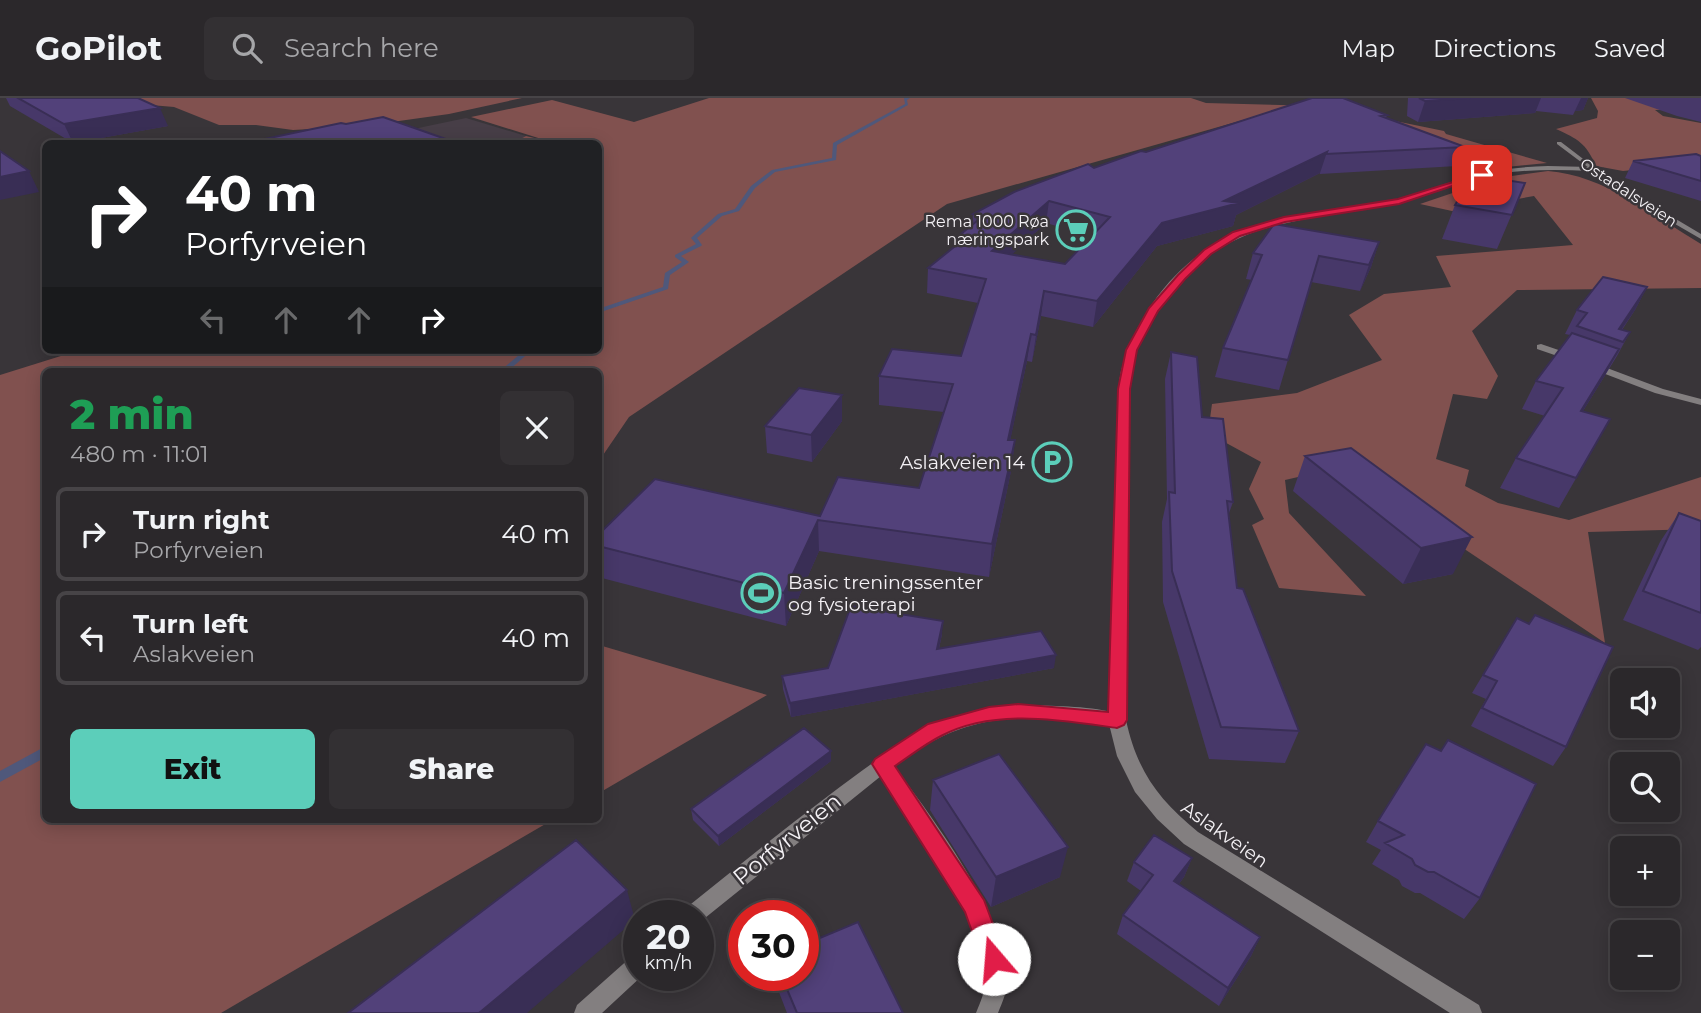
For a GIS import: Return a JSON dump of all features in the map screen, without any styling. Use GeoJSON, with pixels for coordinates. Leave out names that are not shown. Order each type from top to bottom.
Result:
{"type":"FeatureCollection","features":[{"type":"Feature","properties":{"kind":"street","name":"Ostadalsveien"},"geometry":{"type":"LineString","coordinates":[[1559,143],[1590,169],[1701,237]]}},
{"type":"Feature","properties":{"kind":"street","name":"Aslakveien"},"geometry":{"type":"LineString","coordinates":[[1471,1013],[1215,853],[1167,819],[1150,800],[1129,765],[1117,720],[1124,389],[1128,360],[1136,339],[1168,291],[1215,245],[1261,225],[1399,201],[1493,173],[1552,167],[1590,169]]}},
{"type":"Feature","properties":{"kind":"street"},"geometry":{"type":"LineString","coordinates":[[1541,346],[1660,391],[1701,402]]}},
{"type":"Feature","properties":{"kind":"street","name":"Porfyrveien"},"geometry":{"type":"LineString","coordinates":[[711,900],[883,764],[935,730],[989,714],[1018,711],[1117,720]]}},
{"type":"Feature","properties":{"kind":"street"},"geometry":{"type":"LineString","coordinates":[[883,764],[912,805],[976,908],[991,945],[997,973],[994,998],[987,1013]]}},
{"type":"Feature","properties":{"kind":"street"},"geometry":{"type":"LineString","coordinates":[[585,1013],[623,979]]}},
{"type":"Feature","properties":{"kind":"shaded area"},"geometry":{"type":"Polygon","coordinates":[[[125,98],[522,98],[449,114],[363,126],[293,130],[256,125],[219,125],[174,107],[127,103],[125,98]]]}},
{"type":"Feature","properties":{"kind":"shaded area"},"geometry":{"type":"Polygon","coordinates":[[[709,98],[1191,98],[1206,103],[1322,106],[1444,131],[1446,134],[1547,163],[1487,169],[1298,118],[1250,118],[947,204],[629,417],[602,457],[602,368],[42,368],[42,823],[547,823],[221,1013],[0,1013],[0,375],[67,354],[602,354],[602,140],[545,140],[471,117],[552,100],[634,122],[709,98]]]}},
{"type":"Feature","properties":{"kind":"shaded area"},"geometry":{"type":"Polygon","coordinates":[[[1591,98],[1694,98],[1701,109],[1655,110],[1663,116],[1701,123],[1701,163],[1623,171],[1596,166],[1589,152],[1580,143],[1556,129],[1597,118],[1598,111],[1591,98]]]}},
{"type":"Feature","properties":{"kind":"shaded area"},"geometry":{"type":"Polygon","coordinates":[[[466,118],[526,136],[520,140],[361,140],[466,118]]]}},
{"type":"Feature","properties":{"kind":"shaded area"},"geometry":{"type":"Polygon","coordinates":[[[526,136],[543,140],[519,140],[526,136]]]}},
{"type":"Feature","properties":{"kind":"shaded area"},"geometry":{"type":"Polygon","coordinates":[[[1548,171],[1569,174],[1609,188],[1701,244],[1701,288],[1517,290],[1472,331],[1498,376],[1487,399],[1453,394],[1436,459],[1469,470],[1465,486],[1498,503],[1569,520],[1701,477],[1701,529],[1588,532],[1605,643],[1342,467],[1285,480],[1289,513],[1366,596],[1279,588],[1252,525],[1264,519],[1249,489],[1261,462],[1208,433],[1212,404],[1297,393],[1382,360],[1349,315],[1384,294],[1451,287],[1436,256],[1573,245],[1534,196],[1452,211],[1420,204],[1497,178],[1548,171]]]}},
{"type":"Feature","properties":{"kind":"shaded area"},"geometry":{"type":"Polygon","coordinates":[[[602,646],[767,695],[602,791],[602,646]]]}},
{"type":"Feature","properties":{"kind":"building"},"geometry":{"type":"Polygon","coordinates":[[[18,98],[138,98],[160,108],[64,124],[18,98]]]}},
{"type":"Feature","properties":{"kind":"building"},"geometry":{"type":"Polygon","coordinates":[[[1312,98],[1343,98],[1387,115],[1381,116],[1465,147],[1326,154],[1327,152],[1224,201],[1239,203],[1162,223],[1097,301],[1044,291],[1036,335],[1031,334],[1008,440],[1015,440],[992,544],[818,520],[784,593],[602,547],[602,531],[655,479],[820,516],[838,477],[919,488],[953,384],[879,376],[892,349],[961,356],[986,279],[928,268],[964,239],[956,238],[983,216],[973,214],[1014,192],[1088,164],[1094,168],[1141,151],[1146,152],[1312,98]],[[1049,201],[992,251],[1065,264],[1110,217],[1049,201]]]}},
{"type":"Feature","properties":{"kind":"building"},"geometry":{"type":"Polygon","coordinates":[[[1419,98],[1470,98],[1425,101],[1419,98]]]}},
{"type":"Feature","properties":{"kind":"building"},"geometry":{"type":"Polygon","coordinates":[[[383,117],[449,140],[260,140],[383,117]]]}},
{"type":"Feature","properties":{"kind":"building"},"geometry":{"type":"Polygon","coordinates":[[[0,151],[29,171],[0,177],[0,151]]]}},
{"type":"Feature","properties":{"kind":"building"},"geometry":{"type":"Polygon","coordinates":[[[1696,154],[1701,156],[1701,181],[1633,161],[1696,154]]]}},
{"type":"Feature","properties":{"kind":"building"},"geometry":{"type":"Polygon","coordinates":[[[1473,175],[1525,183],[1512,215],[1455,205],[1473,175]]]}},
{"type":"Feature","properties":{"kind":"building"},"geometry":{"type":"Polygon","coordinates":[[[1274,224],[1379,242],[1369,265],[1319,256],[1288,360],[1223,348],[1262,255],[1253,253],[1274,224]]]}},
{"type":"Feature","properties":{"kind":"building"},"geometry":{"type":"Polygon","coordinates":[[[1603,277],[1647,287],[1619,329],[1630,332],[1623,342],[1577,326],[1587,313],[1577,310],[1603,277]]]}},
{"type":"Feature","properties":{"kind":"building"},"geometry":{"type":"Polygon","coordinates":[[[1572,333],[1619,349],[1581,411],[1610,419],[1576,478],[1516,458],[1563,388],[1536,381],[1572,333]]]}},
{"type":"Feature","properties":{"kind":"building"},"geometry":{"type":"Polygon","coordinates":[[[1171,352],[1197,357],[1202,417],[1223,419],[1233,502],[1227,501],[1237,588],[1243,589],[1299,731],[1221,727],[1172,571],[1169,492],[1175,493],[1171,352]]]}},
{"type":"Feature","properties":{"kind":"building"},"geometry":{"type":"Polygon","coordinates":[[[799,388],[842,395],[811,435],[765,426],[799,388]]]}},
{"type":"Feature","properties":{"kind":"building"},"geometry":{"type":"Polygon","coordinates":[[[1351,448],[1472,537],[1421,548],[1305,456],[1351,448]]]}},
{"type":"Feature","properties":{"kind":"building"},"geometry":{"type":"Polygon","coordinates":[[[1679,513],[1701,521],[1701,613],[1643,591],[1679,513]]]}},
{"type":"Feature","properties":{"kind":"building"},"geometry":{"type":"Polygon","coordinates":[[[851,606],[943,621],[937,649],[1041,631],[1056,655],[790,703],[782,676],[828,668],[851,606]]]}},
{"type":"Feature","properties":{"kind":"building"},"geometry":{"type":"Polygon","coordinates":[[[1535,615],[1613,647],[1566,747],[1482,708],[1497,681],[1483,675],[1517,618],[1529,624],[1535,615]]]}},
{"type":"Feature","properties":{"kind":"building"},"geometry":{"type":"Polygon","coordinates":[[[804,728],[831,751],[718,836],[691,809],[804,728]]]}},
{"type":"Feature","properties":{"kind":"building"},"geometry":{"type":"Polygon","coordinates":[[[1448,740],[1536,784],[1480,898],[1434,872],[1415,865],[1412,859],[1385,843],[1404,835],[1378,821],[1426,744],[1441,751],[1448,740]]]}},
{"type":"Feature","properties":{"kind":"building"},"geometry":{"type":"Polygon","coordinates":[[[999,754],[1068,847],[996,877],[933,780],[999,754]]]}},
{"type":"Feature","properties":{"kind":"building"},"geometry":{"type":"Polygon","coordinates":[[[1154,835],[1192,858],[1174,881],[1260,937],[1228,988],[1123,915],[1153,875],[1134,862],[1154,835]]]}},
{"type":"Feature","properties":{"kind":"building"},"geometry":{"type":"Polygon","coordinates":[[[576,840],[627,890],[479,1013],[348,1013],[576,840]]]}},
{"type":"Feature","properties":{"kind":"building"},"geometry":{"type":"Polygon","coordinates":[[[858,922],[903,1013],[797,1013],[788,991],[819,991],[819,938],[858,922]]]}},
{"type":"Feature","properties":{"kind":"waterway"},"geometry":{"type":"LineString","coordinates":[[602,310],[666,288],[667,274],[686,262],[677,256],[699,245],[694,238],[720,215],[737,210],[753,187],[774,171],[834,159],[835,144],[907,104],[905,99],[908,98]]}},
{"type":"Feature","properties":{"kind":"waterway"},"geometry":{"type":"LineString","coordinates":[[508,368],[524,354]]}},
{"type":"Feature","properties":{"kind":"waterway"},"geometry":{"type":"LineString","coordinates":[[0,777],[42,753]]}},
{"type":"Feature","properties":{"kind":"place","name":"Rema 1000 Røa næringspark"},"geometry":{"type":"Point","coordinates":[1076,230]}},
{"type":"Feature","properties":{"kind":"place","name":"Aslakveien 14"},"geometry":{"type":"Point","coordinates":[1052,462]}},
{"type":"Feature","properties":{"kind":"place","name":"Basic treningssenter og fysioterapi"},"geometry":{"type":"Point","coordinates":[761,593]}},
{"type":"Feature","properties":{"kind":"route"},"geometry":{"type":"LineString","coordinates":[[994,959],[976,908],[912,805],[883,764],[935,730],[989,714],[1018,711],[1062,713],[1117,720],[1124,389],[1128,360],[1136,339],[1153,310],[1207,252],[1236,234],[1284,220],[1399,201],[1482,175]]}}]}
